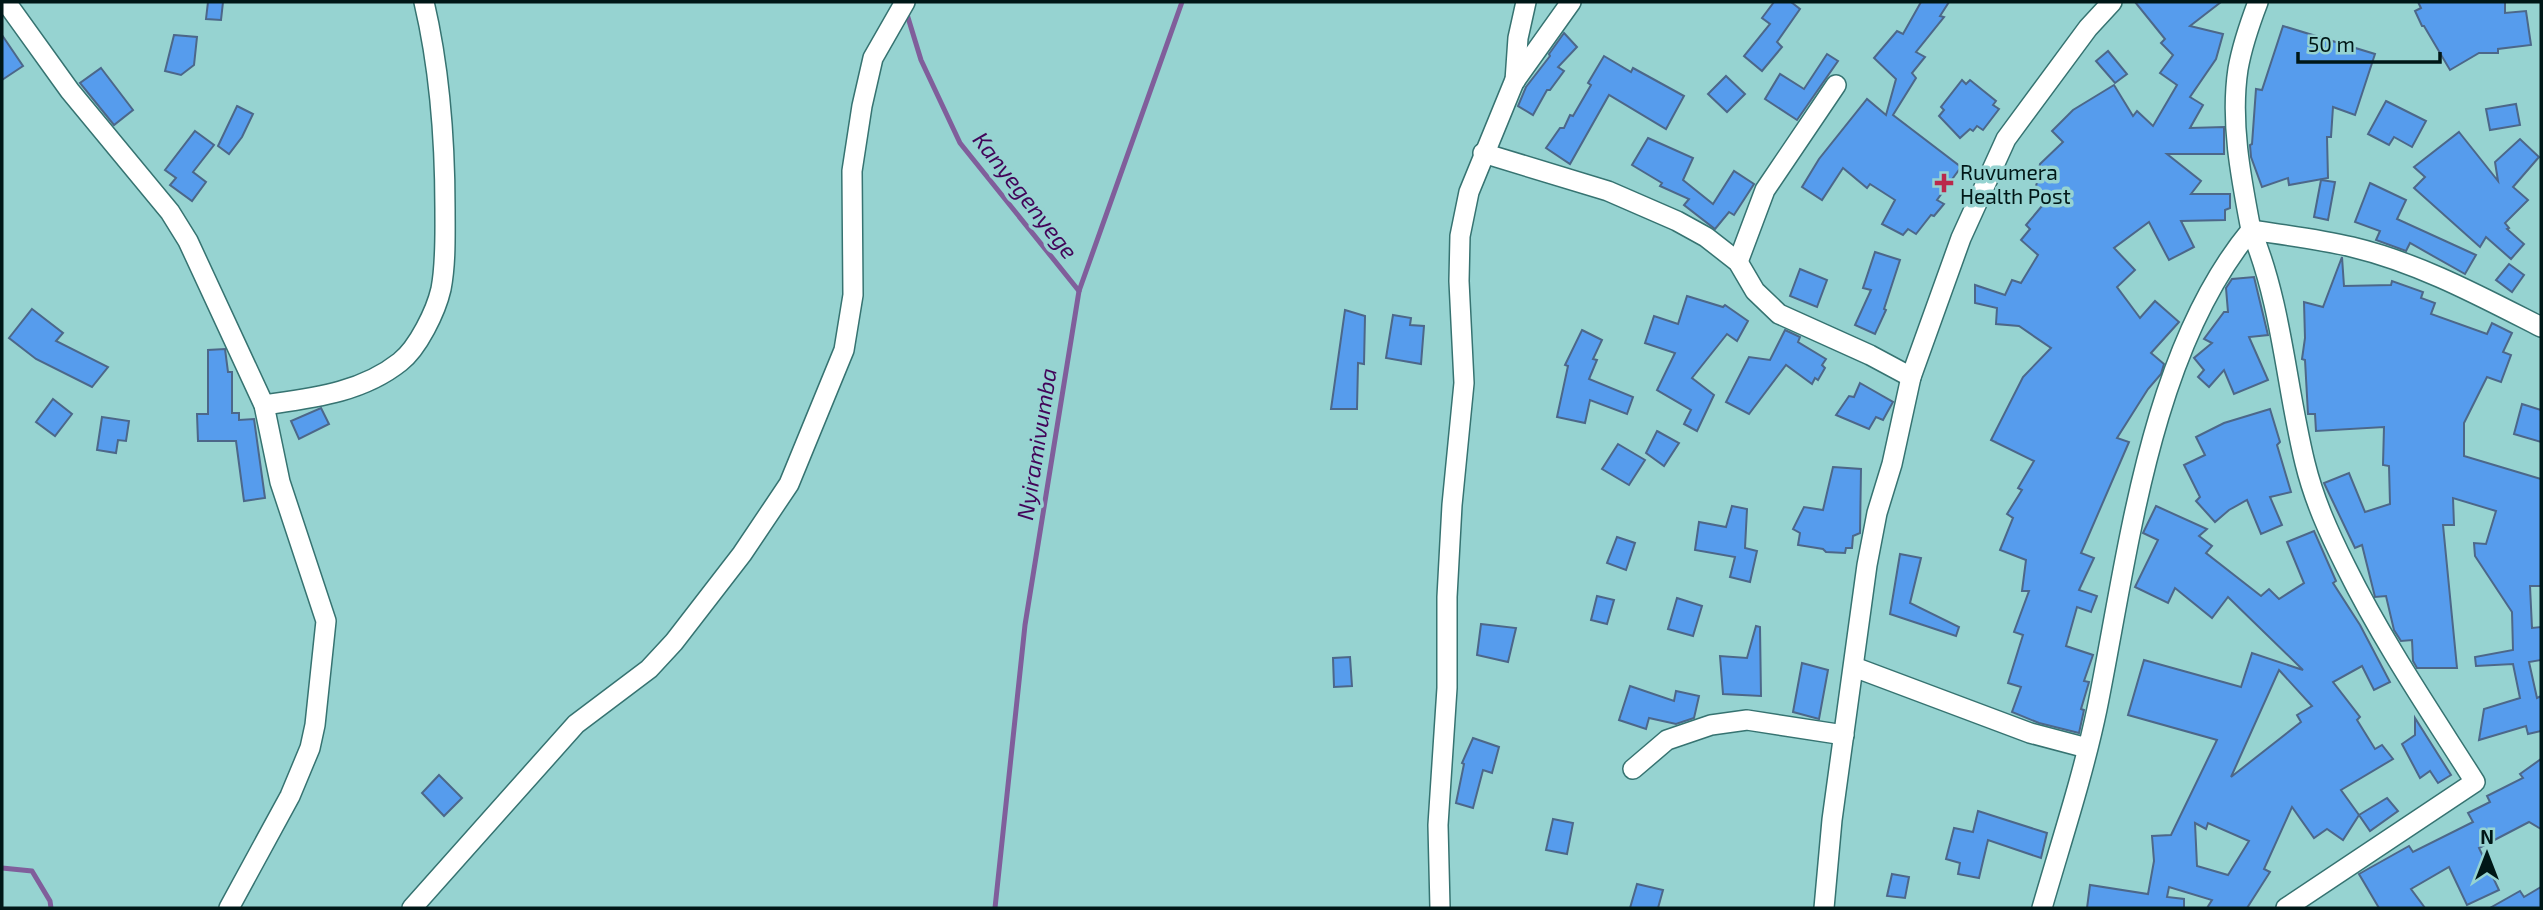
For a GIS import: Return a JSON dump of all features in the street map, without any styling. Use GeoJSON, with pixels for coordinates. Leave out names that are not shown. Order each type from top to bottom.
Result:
{"type":"FeatureCollection","features":[{"type":"Feature","properties":{"kind":"street"},"geometry":{"type":"LineString","coordinates":[[6,2],[70,91],[170,212],[188,241],[264,405],[280,482],[326,621],[310,748],[290,796],[229,908]]}},
{"type":"Feature","properties":{"kind":"street"},"geometry":{"type":"LineString","coordinates":[[264,405],[323,397],[367,383],[402,361],[423,334],[441,290],[445,250],[445,145],[438,65],[424,2]]}},
{"type":"Feature","properties":{"kind":"street"},"geometry":{"type":"LineString","coordinates":[[412,908],[576,724],[649,670],[674,642],[742,554],[789,484],[844,350],[853,295],[852,170],[862,106],[873,58],[905,2]]}},
{"type":"Feature","properties":{"kind":"street"},"geometry":{"type":"LineString","coordinates":[[1514,82],[1518,38],[1526,2]]}},
{"type":"Feature","properties":{"kind":"street"},"geometry":{"type":"LineString","coordinates":[[1440,908],[1438,825],[1447,688],[1450,544],[1456,447],[1464,383],[1459,281],[1460,236],[1469,192],[1514,82],[1571,2]]}},
{"type":"Feature","properties":{"kind":"street"},"geometry":{"type":"LineString","coordinates":[[1824,908],[1832,820],[1867,565],[1911,377],[1961,238],[2006,139],[2088,28],[2112,2]]}},
{"type":"Feature","properties":{"kind":"street"},"geometry":{"type":"LineString","coordinates":[[2258,2],[2238,69],[2236,105],[2240,173],[2251,230],[2263,257],[2272,293],[2305,464],[2324,522],[2372,618],[2475,782],[2286,908]]}},
{"type":"Feature","properties":{"kind":"street"},"geometry":{"type":"LineString","coordinates":[[1738,262],[1765,190],[1836,85]]}},
{"type":"Feature","properties":{"kind":"street"},"geometry":{"type":"LineString","coordinates":[[1483,153],[1608,191],[1697,232],[1738,262],[1755,291],[1779,314],[1870,355],[1911,377]]}},
{"type":"Feature","properties":{"kind":"street"},"geometry":{"type":"LineString","coordinates":[[2251,230],[2353,247],[2395,261],[2447,280],[2541,327]]}},
{"type":"Feature","properties":{"kind":"street"},"geometry":{"type":"LineString","coordinates":[[2042,908],[2087,748],[2136,506],[2170,386],[2211,286],[2229,256],[2251,230]]}},
{"type":"Feature","properties":{"kind":"street"},"geometry":{"type":"LineString","coordinates":[[1854,667],[2030,733],[2087,748]]}},
{"type":"Feature","properties":{"kind":"street"},"geometry":{"type":"LineString","coordinates":[[1633,769],[1667,740],[1711,725],[1747,720],[1844,735]]}},
{"type":"Feature","properties":{"kind":"building"},"geometry":{"type":"Polygon","coordinates":[[[208,2],[223,2],[221,20],[206,19],[208,2]]]}},
{"type":"Feature","properties":{"kind":"building"},"geometry":{"type":"Polygon","coordinates":[[[1774,2],[1791,2],[1800,9],[1777,42],[1782,47],[1762,71],[1744,56],[1770,24],[1762,18],[1774,2]]]}},
{"type":"Feature","properties":{"kind":"building"},"geometry":{"type":"Polygon","coordinates":[[[1921,2],[1949,2],[1940,16],[1944,17],[1916,52],[1925,57],[1912,73],[1916,78],[1893,115],[1961,167],[1937,200],[1944,204],[1934,216],[1931,215],[1916,234],[1908,229],[1903,235],[1882,224],[1895,200],[1870,184],[1867,188],[1843,168],[1822,200],[1802,187],[1819,159],[1867,99],[1886,115],[1896,79],[1874,58],[1897,31],[1903,34],[1921,2]]]}},
{"type":"Feature","properties":{"kind":"building"},"geometry":{"type":"Polygon","coordinates":[[[2135,2],[2221,2],[2190,26],[2223,34],[2216,59],[2190,97],[2203,105],[2190,128],[2224,127],[2224,154],[2167,154],[2201,181],[2191,194],[2230,194],[2230,208],[2225,210],[2225,220],[2181,221],[2194,247],[2169,260],[2149,222],[2114,248],[2135,270],[2117,287],[2140,318],[2155,301],[2179,322],[2151,353],[2164,364],[2161,374],[2148,389],[2117,438],[2129,442],[2081,553],[2094,558],[2079,590],[2097,596],[2091,612],[2077,607],[2066,646],[2093,655],[2084,681],[2089,682],[2081,709],[2084,710],[2079,733],[2039,723],[2012,712],[2021,687],[2008,683],[2023,635],[2014,632],[2029,591],[2022,591],[2026,560],[2000,550],[2013,518],[2007,514],[2022,490],[2018,488],[2034,461],[1991,440],[2023,377],[2051,348],[2019,326],[1996,324],[1997,308],[1975,303],[1975,285],[2005,295],[2012,280],[2021,283],[2038,255],[2021,240],[2030,229],[2026,225],[2047,200],[2034,198],[2040,164],[2063,142],[2052,131],[2073,110],[2114,85],[2133,116],[2137,111],[2153,126],[2177,85],[2160,73],[2173,55],[2161,43],[2165,39],[2135,2]]]}},
{"type":"Feature","properties":{"kind":"building"},"geometry":{"type":"Polygon","coordinates":[[[2418,2],[2505,2],[2505,13],[2526,11],[2531,45],[2498,49],[2498,53],[2479,53],[2450,70],[2422,26],[2415,11],[2421,8],[2418,2]]]}},
{"type":"Feature","properties":{"kind":"building"},"geometry":{"type":"Polygon","coordinates":[[[2283,26],[2375,54],[2355,115],[2333,107],[2331,137],[2327,137],[2328,178],[2289,185],[2288,178],[2262,187],[2251,157],[2250,145],[2256,89],[2262,90],[2283,26]]]}},
{"type":"Feature","properties":{"kind":"building"},"geometry":{"type":"Polygon","coordinates":[[[1564,33],[1577,47],[1558,67],[1564,71],[1550,90],[1547,90],[1533,115],[1518,106],[1526,87],[1564,33]]]}},
{"type":"Feature","properties":{"kind":"building"},"geometry":{"type":"Polygon","coordinates":[[[2,35],[23,66],[2,80],[2,35]]]}},
{"type":"Feature","properties":{"kind":"building"},"geometry":{"type":"Polygon","coordinates":[[[174,35],[197,37],[194,65],[181,75],[165,71],[174,35]]]}},
{"type":"Feature","properties":{"kind":"building"},"geometry":{"type":"Polygon","coordinates":[[[2108,51],[2127,74],[2115,83],[2096,61],[2108,51]]]}},
{"type":"Feature","properties":{"kind":"building"},"geometry":{"type":"Polygon","coordinates":[[[1827,54],[1838,61],[1797,120],[1765,99],[1780,74],[1804,89],[1827,54]]]}},
{"type":"Feature","properties":{"kind":"building"},"geometry":{"type":"Polygon","coordinates":[[[1604,56],[1631,72],[1633,68],[1684,96],[1666,129],[1609,95],[1570,164],[1546,148],[1560,128],[1564,128],[1570,115],[1573,116],[1604,56]]]}},
{"type":"Feature","properties":{"kind":"building"},"geometry":{"type":"Polygon","coordinates":[[[101,68],[133,110],[114,125],[80,83],[101,68]]]}},
{"type":"Feature","properties":{"kind":"building"},"geometry":{"type":"Polygon","coordinates":[[[1726,76],[1745,94],[1727,112],[1708,94],[1726,76]]]}},
{"type":"Feature","properties":{"kind":"building"},"geometry":{"type":"Polygon","coordinates":[[[1962,80],[1966,84],[1970,80],[1996,101],[1993,105],[1999,109],[1983,130],[1977,126],[1960,138],[1939,116],[1944,110],[1941,107],[1962,80]]]}},
{"type":"Feature","properties":{"kind":"building"},"geometry":{"type":"Polygon","coordinates":[[[2386,101],[2426,121],[2412,147],[2394,137],[2389,145],[2368,134],[2386,101]]]}},
{"type":"Feature","properties":{"kind":"building"},"geometry":{"type":"Polygon","coordinates":[[[2516,104],[2520,125],[2490,130],[2486,109],[2516,104]]]}},
{"type":"Feature","properties":{"kind":"building"},"geometry":{"type":"Polygon","coordinates":[[[237,106],[253,114],[242,137],[229,154],[218,146],[237,106]]]}},
{"type":"Feature","properties":{"kind":"building"},"geometry":{"type":"Polygon","coordinates":[[[195,131],[214,145],[193,172],[206,182],[192,201],[170,185],[176,178],[165,170],[195,131]]]}},
{"type":"Feature","properties":{"kind":"building"},"geometry":{"type":"Polygon","coordinates":[[[2459,132],[2498,181],[2495,162],[2520,139],[2539,157],[2513,187],[2528,200],[2505,223],[2509,228],[2507,229],[2524,244],[2511,259],[2486,237],[2480,247],[2414,188],[2425,177],[2414,167],[2459,132]]]}},
{"type":"Feature","properties":{"kind":"building"},"geometry":{"type":"Polygon","coordinates":[[[1648,138],[1693,158],[1683,180],[1713,204],[1734,171],[1754,184],[1734,215],[1729,212],[1715,229],[1684,205],[1689,199],[1660,186],[1662,183],[1632,165],[1648,138]]]}},
{"type":"Feature","properties":{"kind":"building"},"geometry":{"type":"Polygon","coordinates":[[[2321,180],[2335,182],[2328,220],[2314,217],[2321,180]]]}},
{"type":"Feature","properties":{"kind":"building"},"geometry":{"type":"Polygon","coordinates":[[[2370,183],[2406,200],[2397,219],[2476,255],[2465,274],[2410,243],[2406,251],[2376,240],[2380,231],[2355,222],[2370,183]]]}},
{"type":"Feature","properties":{"kind":"building"},"geometry":{"type":"Polygon","coordinates":[[[1875,252],[1900,260],[1884,309],[1886,310],[1875,334],[1855,325],[1871,290],[1863,288],[1875,252]]]}},
{"type":"Feature","properties":{"kind":"building"},"geometry":{"type":"Polygon","coordinates":[[[2342,257],[2344,286],[2391,285],[2392,281],[2423,292],[2421,298],[2435,303],[2431,314],[2487,334],[2492,323],[2512,333],[2503,352],[2511,355],[2501,382],[2487,377],[2464,423],[2464,456],[2541,479],[2541,586],[2530,586],[2532,628],[2541,627],[2541,660],[2529,662],[2537,698],[2541,696],[2541,731],[2528,734],[2526,726],[2479,740],[2484,709],[2520,698],[2513,664],[2476,666],[2475,657],[2513,650],[2512,612],[2475,556],[2474,543],[2486,544],[2496,511],[2453,498],[2454,525],[2443,525],[2457,668],[2417,668],[2413,661],[2412,640],[2401,641],[2394,630],[2386,596],[2375,597],[2362,545],[2355,548],[2324,483],[2349,473],[2365,512],[2390,504],[2389,466],[2383,465],[2384,427],[2316,431],[2315,414],[2308,414],[2305,360],[2302,359],[2305,338],[2304,302],[2323,307],[2342,257]]]}},
{"type":"Feature","properties":{"kind":"building"},"geometry":{"type":"Polygon","coordinates":[[[2509,264],[2524,275],[2512,292],[2496,280],[2509,264]]]}},
{"type":"Feature","properties":{"kind":"building"},"geometry":{"type":"Polygon","coordinates":[[[1800,269],[1827,280],[1817,307],[1790,296],[1800,269]]]}},
{"type":"Feature","properties":{"kind":"building"},"geometry":{"type":"Polygon","coordinates":[[[2254,277],[2268,335],[2249,337],[2268,380],[2234,394],[2224,370],[2209,387],[2198,377],[2204,370],[2194,358],[2212,343],[2204,339],[2224,312],[2228,312],[2226,288],[2232,279],[2254,277]]]}},
{"type":"Feature","properties":{"kind":"building"},"geometry":{"type":"Polygon","coordinates":[[[1687,296],[1723,307],[1725,305],[1748,321],[1737,341],[1727,334],[1692,378],[1714,395],[1697,431],[1684,424],[1691,410],[1657,390],[1675,353],[1645,343],[1654,316],[1678,324],[1687,296]]]}},
{"type":"Feature","properties":{"kind":"building"},"geometry":{"type":"Polygon","coordinates":[[[32,309],[63,333],[56,341],[108,367],[92,387],[36,359],[9,338],[32,309]]]}},
{"type":"Feature","properties":{"kind":"building"},"geometry":{"type":"Polygon","coordinates":[[[1345,310],[1365,316],[1364,364],[1358,363],[1357,409],[1331,409],[1345,310]]]}},
{"type":"Feature","properties":{"kind":"building"},"geometry":{"type":"Polygon","coordinates":[[[1393,315],[1411,318],[1410,325],[1424,326],[1421,364],[1386,358],[1393,315]]]}},
{"type":"Feature","properties":{"kind":"building"},"geometry":{"type":"Polygon","coordinates":[[[1582,330],[1602,340],[1593,359],[1597,360],[1589,379],[1633,397],[1627,414],[1590,400],[1585,423],[1557,417],[1568,366],[1565,365],[1582,330]]]}},
{"type":"Feature","properties":{"kind":"building"},"geometry":{"type":"Polygon","coordinates":[[[1785,330],[1800,337],[1798,342],[1826,359],[1822,365],[1825,368],[1818,380],[1815,378],[1812,384],[1786,365],[1749,414],[1726,402],[1749,357],[1770,360],[1785,330]]]}},
{"type":"Feature","properties":{"kind":"building"},"geometry":{"type":"Polygon","coordinates":[[[225,349],[228,372],[232,372],[232,413],[239,413],[239,420],[254,419],[265,498],[244,501],[236,441],[198,441],[197,414],[208,414],[208,350],[225,349]]]}},
{"type":"Feature","properties":{"kind":"building"},"geometry":{"type":"Polygon","coordinates":[[[1860,383],[1893,402],[1883,420],[1876,417],[1869,429],[1836,415],[1849,396],[1854,397],[1860,383]]]}},
{"type":"Feature","properties":{"kind":"building"},"geometry":{"type":"Polygon","coordinates":[[[53,399],[72,414],[55,436],[36,422],[53,399]]]}},
{"type":"Feature","properties":{"kind":"building"},"geometry":{"type":"Polygon","coordinates":[[[2522,404],[2541,410],[2541,442],[2514,434],[2522,404]]]}},
{"type":"Feature","properties":{"kind":"building"},"geometry":{"type":"Polygon","coordinates":[[[321,408],[329,424],[299,439],[291,421],[321,408]]]}},
{"type":"Feature","properties":{"kind":"building"},"geometry":{"type":"Polygon","coordinates":[[[2270,409],[2291,492],[2270,497],[2282,525],[2261,534],[2247,500],[2215,522],[2196,501],[2200,497],[2184,465],[2205,455],[2196,437],[2224,423],[2270,409]]]}},
{"type":"Feature","properties":{"kind":"building"},"geometry":{"type":"Polygon","coordinates":[[[102,417],[129,421],[126,441],[118,440],[116,453],[97,450],[102,417]]]}},
{"type":"Feature","properties":{"kind":"building"},"geometry":{"type":"Polygon","coordinates":[[[1657,431],[1679,443],[1664,466],[1646,453],[1657,431]]]}},
{"type":"Feature","properties":{"kind":"building"},"geometry":{"type":"Polygon","coordinates":[[[1618,444],[1645,460],[1629,485],[1602,469],[1618,444]]]}},
{"type":"Feature","properties":{"kind":"building"},"geometry":{"type":"Polygon","coordinates":[[[1833,467],[1861,469],[1860,533],[1853,536],[1852,548],[1846,548],[1845,553],[1826,552],[1823,549],[1798,545],[1800,533],[1793,529],[1804,507],[1823,510],[1833,467]]]}},
{"type":"Feature","properties":{"kind":"building"},"geometry":{"type":"Polygon","coordinates":[[[1732,506],[1747,509],[1745,548],[1757,551],[1750,582],[1730,577],[1735,557],[1695,550],[1699,522],[1726,527],[1732,506]]]}},
{"type":"Feature","properties":{"kind":"building"},"geometry":{"type":"Polygon","coordinates":[[[2156,506],[2207,529],[2199,536],[2212,546],[2206,553],[2261,596],[2269,589],[2279,599],[2304,583],[2287,542],[2314,531],[2336,581],[2333,583],[2360,625],[2390,682],[2374,690],[2362,666],[2333,682],[2360,717],[2357,720],[2375,749],[2382,745],[2393,759],[2341,790],[2359,815],[2343,840],[2327,829],[2314,838],[2292,807],[2264,869],[2270,872],[2247,908],[2207,908],[2212,900],[2169,887],[2167,897],[2184,899],[2184,908],[2087,908],[2090,885],[2148,894],[2154,861],[2152,836],[2171,835],[2217,740],[2128,715],[2144,660],[2241,687],[2252,653],[2303,670],[2228,597],[2212,618],[2175,588],[2168,603],[2135,587],[2158,540],[2143,533],[2156,506]],[[2279,670],[2231,777],[2301,722],[2297,715],[2312,706],[2279,670]],[[2195,823],[2197,866],[2228,875],[2249,841],[2208,823],[2206,829],[2195,823]]]}},
{"type":"Feature","properties":{"kind":"building"},"geometry":{"type":"Polygon","coordinates":[[[1617,537],[1635,543],[1626,570],[1607,563],[1617,537]]]}},
{"type":"Feature","properties":{"kind":"building"},"geometry":{"type":"Polygon","coordinates":[[[1900,554],[1921,558],[1910,603],[1959,627],[1956,636],[1890,614],[1900,554]]]}},
{"type":"Feature","properties":{"kind":"building"},"geometry":{"type":"Polygon","coordinates":[[[1597,596],[1614,600],[1607,624],[1591,620],[1597,596]]]}},
{"type":"Feature","properties":{"kind":"building"},"geometry":{"type":"Polygon","coordinates":[[[1677,598],[1702,606],[1693,636],[1668,629],[1677,598]]]}},
{"type":"Feature","properties":{"kind":"building"},"geometry":{"type":"Polygon","coordinates":[[[1481,624],[1516,628],[1508,662],[1477,655],[1481,624]]]}},
{"type":"Feature","properties":{"kind":"building"},"geometry":{"type":"Polygon","coordinates":[[[1756,626],[1760,627],[1761,696],[1723,694],[1720,656],[1747,658],[1756,626]]]}},
{"type":"Feature","properties":{"kind":"building"},"geometry":{"type":"Polygon","coordinates":[[[1350,657],[1352,686],[1334,687],[1333,658],[1350,657]]]}},
{"type":"Feature","properties":{"kind":"building"},"geometry":{"type":"Polygon","coordinates":[[[1802,663],[1828,670],[1819,719],[1793,712],[1802,663]]]}},
{"type":"Feature","properties":{"kind":"building"},"geometry":{"type":"Polygon","coordinates":[[[1630,686],[1674,701],[1676,691],[1699,696],[1694,718],[1676,724],[1649,718],[1646,729],[1619,720],[1630,686]]]}},
{"type":"Feature","properties":{"kind":"building"},"geometry":{"type":"Polygon","coordinates":[[[2415,718],[2451,775],[2438,783],[2430,771],[2420,778],[2402,744],[2415,735],[2415,718]]]}},
{"type":"Feature","properties":{"kind":"building"},"geometry":{"type":"Polygon","coordinates":[[[1473,738],[1499,747],[1492,773],[1483,770],[1473,808],[1456,803],[1464,764],[1462,763],[1473,738]]]}},
{"type":"Feature","properties":{"kind":"building"},"geometry":{"type":"Polygon","coordinates":[[[2541,759],[2541,829],[2529,822],[2479,848],[2499,890],[2467,905],[2449,867],[2411,889],[2425,908],[2379,908],[2359,874],[2409,846],[2413,852],[2473,822],[2468,813],[2490,802],[2487,796],[2523,778],[2520,774],[2541,759]]]}},
{"type":"Feature","properties":{"kind":"building"},"geometry":{"type":"Polygon","coordinates":[[[439,775],[462,798],[444,816],[422,793],[439,775]]]}},
{"type":"Feature","properties":{"kind":"building"},"geometry":{"type":"Polygon","coordinates":[[[2387,798],[2398,811],[2370,831],[2359,815],[2387,798]]]}},
{"type":"Feature","properties":{"kind":"building"},"geometry":{"type":"Polygon","coordinates":[[[1978,811],[2047,833],[2041,858],[1988,840],[1979,878],[1958,874],[1960,863],[1946,859],[1954,828],[1973,832],[1978,811]]]}},
{"type":"Feature","properties":{"kind":"building"},"geometry":{"type":"Polygon","coordinates":[[[1553,819],[1573,823],[1567,854],[1546,850],[1553,819]]]}},
{"type":"Feature","properties":{"kind":"building"},"geometry":{"type":"Polygon","coordinates":[[[1892,874],[1909,877],[1905,898],[1887,896],[1892,874]]]}},
{"type":"Feature","properties":{"kind":"building"},"geometry":{"type":"Polygon","coordinates":[[[1637,884],[1663,890],[1658,908],[1630,908],[1637,884]]]}},
{"type":"Feature","properties":{"kind":"building"},"geometry":{"type":"Polygon","coordinates":[[[2541,887],[2541,908],[2490,908],[2520,891],[2524,897],[2541,887]]]}},
{"type":"Feature","properties":{"kind":"waterway","name":"Nyiramivumba"},"geometry":{"type":"LineString","coordinates":[[995,908],[1025,625],[1079,291],[1182,2]]}},
{"type":"Feature","properties":{"kind":"waterway","name":"Kanyegenyege"},"geometry":{"type":"LineString","coordinates":[[906,11],[921,60],[960,143],[1079,291]]}},
{"type":"Feature","properties":{"kind":"waterway"},"geometry":{"type":"LineString","coordinates":[[2,868],[32,871],[50,901],[51,908]]}},
{"type":"Feature","properties":{"kind":"place","name":"Ruvumera Health Post"},"geometry":{"type":"Point","coordinates":[1944,183]}}]}
